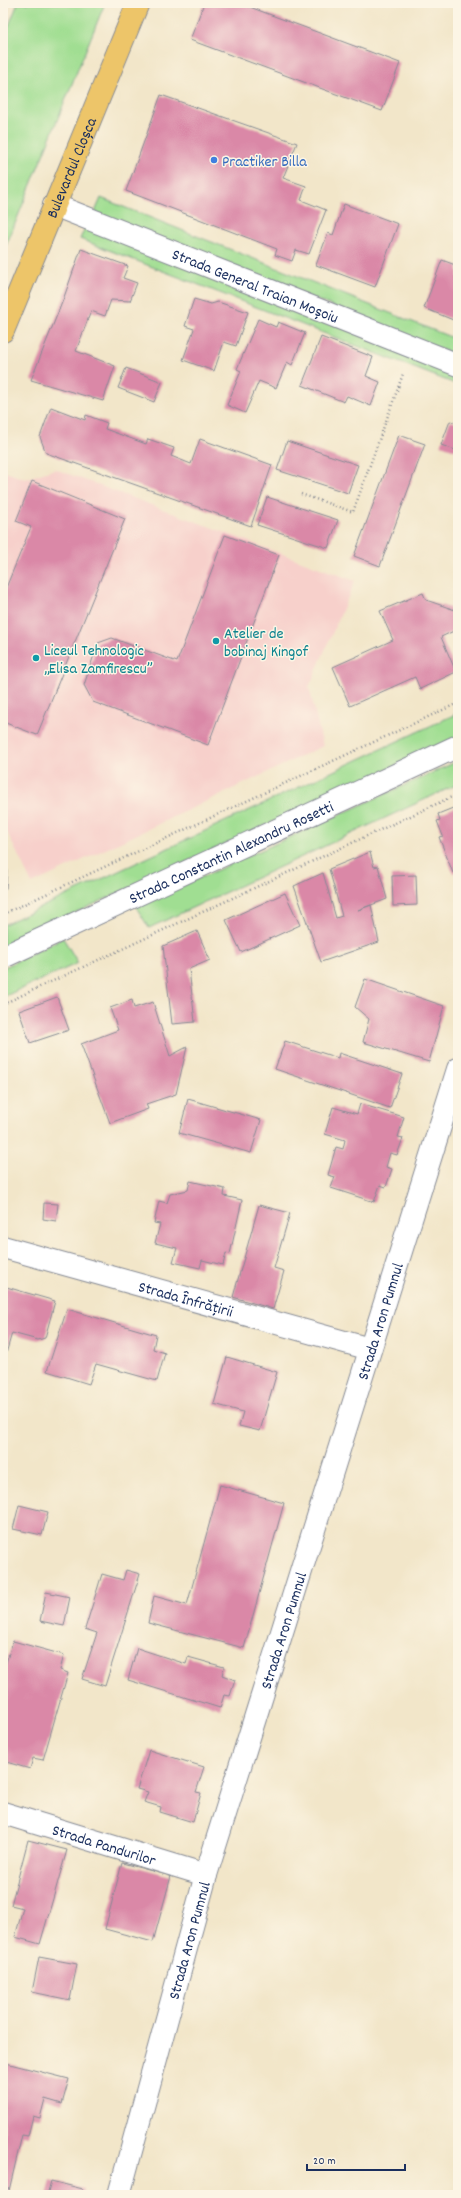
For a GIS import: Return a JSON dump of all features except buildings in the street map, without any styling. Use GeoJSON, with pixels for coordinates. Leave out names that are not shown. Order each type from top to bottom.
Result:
{"type":"FeatureCollection","features":[{"type":"Feature","properties":{"kind":"main road","name":"Bulevardul Cloșca"},"geometry":{"type":"LineString","coordinates":[[3,331],[138,3]]}},
{"type":"Feature","properties":{"kind":"street","name":"Strada General Traian Moșoiu"},"geometry":{"type":"LineString","coordinates":[[54,205],[458,365]]}},
{"type":"Feature","properties":{"kind":"street","name":"Strada Constantin Alexandru Rosetti"},"geometry":{"type":"LineString","coordinates":[[3,957],[458,746]]}},
{"type":"Feature","properties":{"kind":"street","name":"Strada Aron Pumnul"},"geometry":{"type":"LineString","coordinates":[[119,2195],[206,1875],[458,1069]]}},
{"type":"Feature","properties":{"kind":"street","name":"Strada Înfrățirii"},"geometry":{"type":"LineString","coordinates":[[3,1247],[370,1349]]}},
{"type":"Feature","properties":{"kind":"street","name":"Strada Pandurilor"},"geometry":{"type":"LineString","coordinates":[[3,1813],[206,1875]]}},
{"type":"Feature","properties":{"kind":"path"},"geometry":{"type":"LineString","coordinates":[[301,494],[353,512],[413,347]]}},
{"type":"Feature","properties":{"kind":"path"},"geometry":{"type":"LineString","coordinates":[[3,914],[458,703]]}},
{"type":"Feature","properties":{"kind":"path"},"geometry":{"type":"LineString","coordinates":[[3,1004],[458,794]]}},
{"type":"Feature","properties":{"kind":"shaded area"},"geometry":{"type":"Polygon","coordinates":[[[55,469],[355,581],[309,687],[323,746],[32,884],[6,830],[3,829],[3,471],[25,479],[55,469]]]}},
{"type":"Feature","properties":{"kind":"green space"},"geometry":{"type":"Polygon","coordinates":[[[18,3],[105,3],[3,253],[3,40],[18,3]]]}},
{"type":"Feature","properties":{"kind":"green space"},"geometry":{"type":"Polygon","coordinates":[[[101,198],[458,340],[458,356],[95,212],[101,198]]]}},
{"type":"Feature","properties":{"kind":"green space"},"geometry":{"type":"Polygon","coordinates":[[[86,226],[458,373],[458,385],[80,239],[86,226]]]}},
{"type":"Feature","properties":{"kind":"green space"},"geometry":{"type":"Polygon","coordinates":[[[458,713],[458,737],[3,946],[3,925],[458,713]]]}},
{"type":"Feature","properties":{"kind":"green space"},"geometry":{"type":"Polygon","coordinates":[[[458,761],[458,784],[149,928],[136,907],[458,761]]]}},
{"type":"Feature","properties":{"kind":"green space"},"geometry":{"type":"Polygon","coordinates":[[[63,938],[78,963],[3,997],[3,968],[63,938]]]}},
{"type":"Feature","properties":{"kind":"place","name":"Practiker Billa"},"geometry":{"type":"Point","coordinates":[214,160]}},
{"type":"Feature","properties":{"kind":"place","name":"Atelier de bobinaj Kingof"},"geometry":{"type":"Point","coordinates":[216,641]}},
{"type":"Feature","properties":{"kind":"place","name":"Liceul Tehnologic „Elisa Zamfirescu”"},"geometry":{"type":"Point","coordinates":[36,658]}}]}
